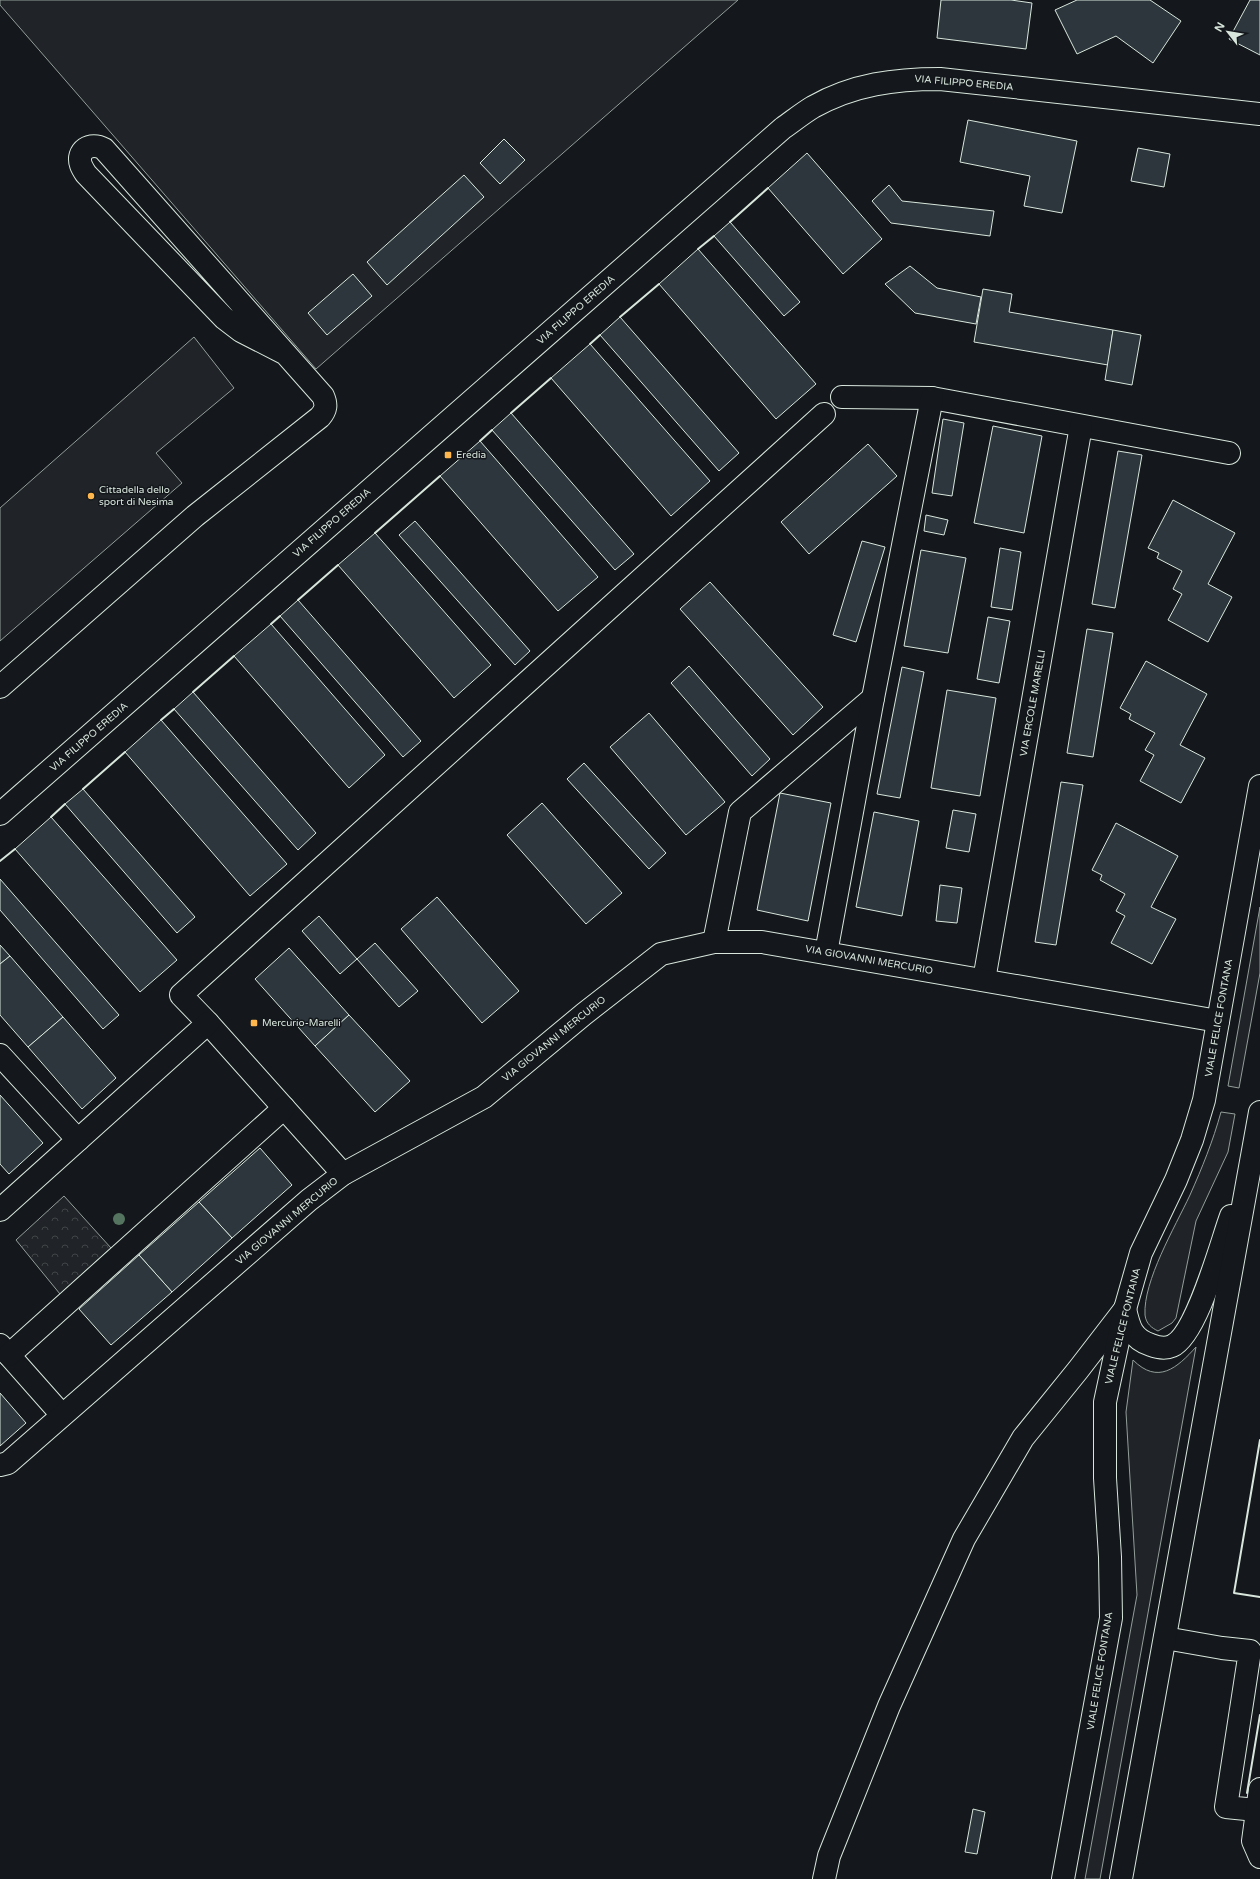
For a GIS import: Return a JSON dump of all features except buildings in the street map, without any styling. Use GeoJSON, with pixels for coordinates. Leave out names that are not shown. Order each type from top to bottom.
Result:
{"type":"FeatureCollection","features":[{"type":"Feature","properties":{"kind":"street","name":"VIA FILIPPO EREDIA"},"geometry":{"type":"LineString","coordinates":[[0,814],[783,128],[813,107],[848,92],[874,84],[905,79],[940,79],[1260,114]]}},
{"type":"Feature","properties":{"kind":"street"},"geometry":{"type":"LineString","coordinates":[[0,687],[194,516],[320,417],[325,411],[326,404],[323,396],[286,354],[104,149],[97,145],[91,145],[85,149],[81,156],[80,164],[86,174],[224,318],[241,331],[286,354]]}},
{"type":"Feature","properties":{"kind":"street"},"geometry":{"type":"LineString","coordinates":[[842,397],[932,398],[1229,453]]}},
{"type":"Feature","properties":{"kind":"street"},"geometry":{"type":"LineString","coordinates":[[826,953],[872,698],[932,398]]}},
{"type":"Feature","properties":{"kind":"street"},"geometry":{"type":"LineString","coordinates":[[343,1174],[208,1023],[181,995],[824,414]]}},
{"type":"Feature","properties":{"kind":"street","name":"VIA ERCOLE MARELLI"},"geometry":{"type":"LineString","coordinates":[[984,980],[1081,426]]}},
{"type":"Feature","properties":{"kind":"street"},"geometry":{"type":"LineString","coordinates":[[714,942],[740,812],[872,698]]}},
{"type":"Feature","properties":{"kind":"street","name":"VIALE FELICE FONTANA"},"geometry":{"type":"LineString","coordinates":[[1063,1879],[1111,1618],[1110,1557],[1105,1478],[1105,1402],[1125,1309],[1141,1253],[1176,1180],[1192,1140],[1204,1100],[1260,786]]}},
{"type":"Feature","properties":{"kind":"street","name":"VIA GIOVANNI MERCURIO"},"geometry":{"type":"LineString","coordinates":[[0,1465],[8,1462],[303,1206],[343,1174],[484,1097],[584,1014],[662,954],[714,942],[762,942],[1218,1021]]}},
{"type":"Feature","properties":{"kind":"street"},"geometry":{"type":"LineString","coordinates":[[1,1207],[208,1023]]}},
{"type":"Feature","properties":{"kind":"street"},"geometry":{"type":"LineString","coordinates":[[0,1054],[78,1140]]}},
{"type":"Feature","properties":{"kind":"street"},"geometry":{"type":"LineString","coordinates":[[62,1415],[4,1350],[284,1108]]}},
{"type":"Feature","properties":{"kind":"street"},"geometry":{"type":"LineString","coordinates":[[1121,1879],[1254,1152],[1260,1112]]}},
{"type":"Feature","properties":{"kind":"street"},"geometry":{"type":"LineString","coordinates":[[1125,1309],[1130,1328],[1140,1342],[1160,1348],[1173,1345],[1188,1330],[1202,1304],[1254,1152]]}},
{"type":"Feature","properties":{"kind":"street"},"geometry":{"type":"LineString","coordinates":[[824,1879],[829,1856],[889,1706],[964,1539],[1023,1438],[1125,1309]]}},
{"type":"Feature","properties":{"kind":"street"},"geometry":{"type":"LineString","coordinates":[[1165,1638],[1222,1648],[1250,1651],[1226,1808],[1256,1810]]}},
{"type":"Feature","properties":{"kind":"street"},"geometry":{"type":"LineString","coordinates":[[1260,1789],[1253,1841],[1260,1857]]}},
{"type":"Feature","properties":{"kind":"green space"},"geometry":{"type":"Polygon","coordinates":[[[0,0],[738,0],[316,369],[0,5],[0,0]]]}},
{"type":"Feature","properties":{"kind":"green space","name":"Cittadella dello sport di Nesima"},"geometry":{"type":"Polygon","coordinates":[[[194,337],[234,388],[156,453],[182,483],[0,641],[0,508],[194,337]]]}},
{"type":"Feature","properties":{"kind":"green space"},"geometry":{"type":"Polygon","coordinates":[[[1260,907],[1260,973],[1239,1088],[1228,1086],[1260,907]]]}},
{"type":"Feature","properties":{"kind":"green space"},"geometry":{"type":"Polygon","coordinates":[[[1221,1112],[1235,1114],[1228,1152],[1196,1221],[1176,1318],[1172,1323],[1158,1331],[1150,1325],[1145,1315],[1149,1286],[1161,1254],[1199,1175],[1221,1112]]]}},
{"type":"Feature","properties":{"kind":"green space"},"geometry":{"type":"Polygon","coordinates":[[[64,1196],[111,1248],[60,1294],[16,1240],[64,1196]]]}},
{"type":"Feature","properties":{"kind":"green space"},"geometry":{"type":"Polygon","coordinates":[[[1196,1347],[1100,1879],[1085,1879],[1137,1595],[1126,1412],[1133,1360],[1142,1367],[1151,1371],[1167,1371],[1182,1361],[1196,1347]]]}},
{"type":"Feature","properties":{"kind":"wall"},"geometry":{"type":"LineString","coordinates":[[730,222],[768,188]]}},
{"type":"Feature","properties":{"kind":"wall"},"geometry":{"type":"LineString","coordinates":[[698,249],[714,236]]}},
{"type":"Feature","properties":{"kind":"wall"},"geometry":{"type":"LineString","coordinates":[[620,317],[659,284]]}},
{"type":"Feature","properties":{"kind":"wall"},"geometry":{"type":"LineString","coordinates":[[590,344],[600,335]]}},
{"type":"Feature","properties":{"kind":"wall"},"geometry":{"type":"LineString","coordinates":[[511,413],[551,378]]}},
{"type":"Feature","properties":{"kind":"wall"},"geometry":{"type":"LineString","coordinates":[[480,441],[492,430]]}},
{"type":"Feature","properties":{"kind":"wall"},"geometry":{"type":"LineString","coordinates":[[375,533],[440,476]]}},
{"type":"Feature","properties":{"kind":"wall"},"geometry":{"type":"LineString","coordinates":[[298,600],[338,565]]}},
{"type":"Feature","properties":{"kind":"wall"},"geometry":{"type":"LineString","coordinates":[[271,624],[280,616]]}},
{"type":"Feature","properties":{"kind":"wall"},"geometry":{"type":"LineString","coordinates":[[193,692],[234,656]]}},
{"type":"Feature","properties":{"kind":"wall"},"geometry":{"type":"LineString","coordinates":[[161,720],[174,709]]}},
{"type":"Feature","properties":{"kind":"wall"},"geometry":{"type":"LineString","coordinates":[[83,789],[125,752]]}},
{"type":"Feature","properties":{"kind":"wall"},"geometry":{"type":"LineString","coordinates":[[51,817],[65,804]]}},
{"type":"Feature","properties":{"kind":"wall"},"geometry":{"type":"LineString","coordinates":[[0,861],[15,849]]}},
{"type":"Feature","properties":{"kind":"wall"},"geometry":{"type":"LineString","coordinates":[[1260,1440],[1234,1593],[1260,1597]]}},
{"type":"Feature","properties":{"kind":"wall"},"geometry":{"type":"LineString","coordinates":[[1247,1793],[1260,1715]]}},
{"type":"Feature","properties":{"kind":"place","name":"Eredia"},"geometry":{"type":"Point","coordinates":[448,455]}},
{"type":"Feature","properties":{"kind":"place","name":"Cittadella dello sport di Nesima"},"geometry":{"type":"Point","coordinates":[91,496]}},
{"type":"Feature","properties":{"kind":"place","name":"Mercurio-Marelli"},"geometry":{"type":"Point","coordinates":[254,1023]}}]}
